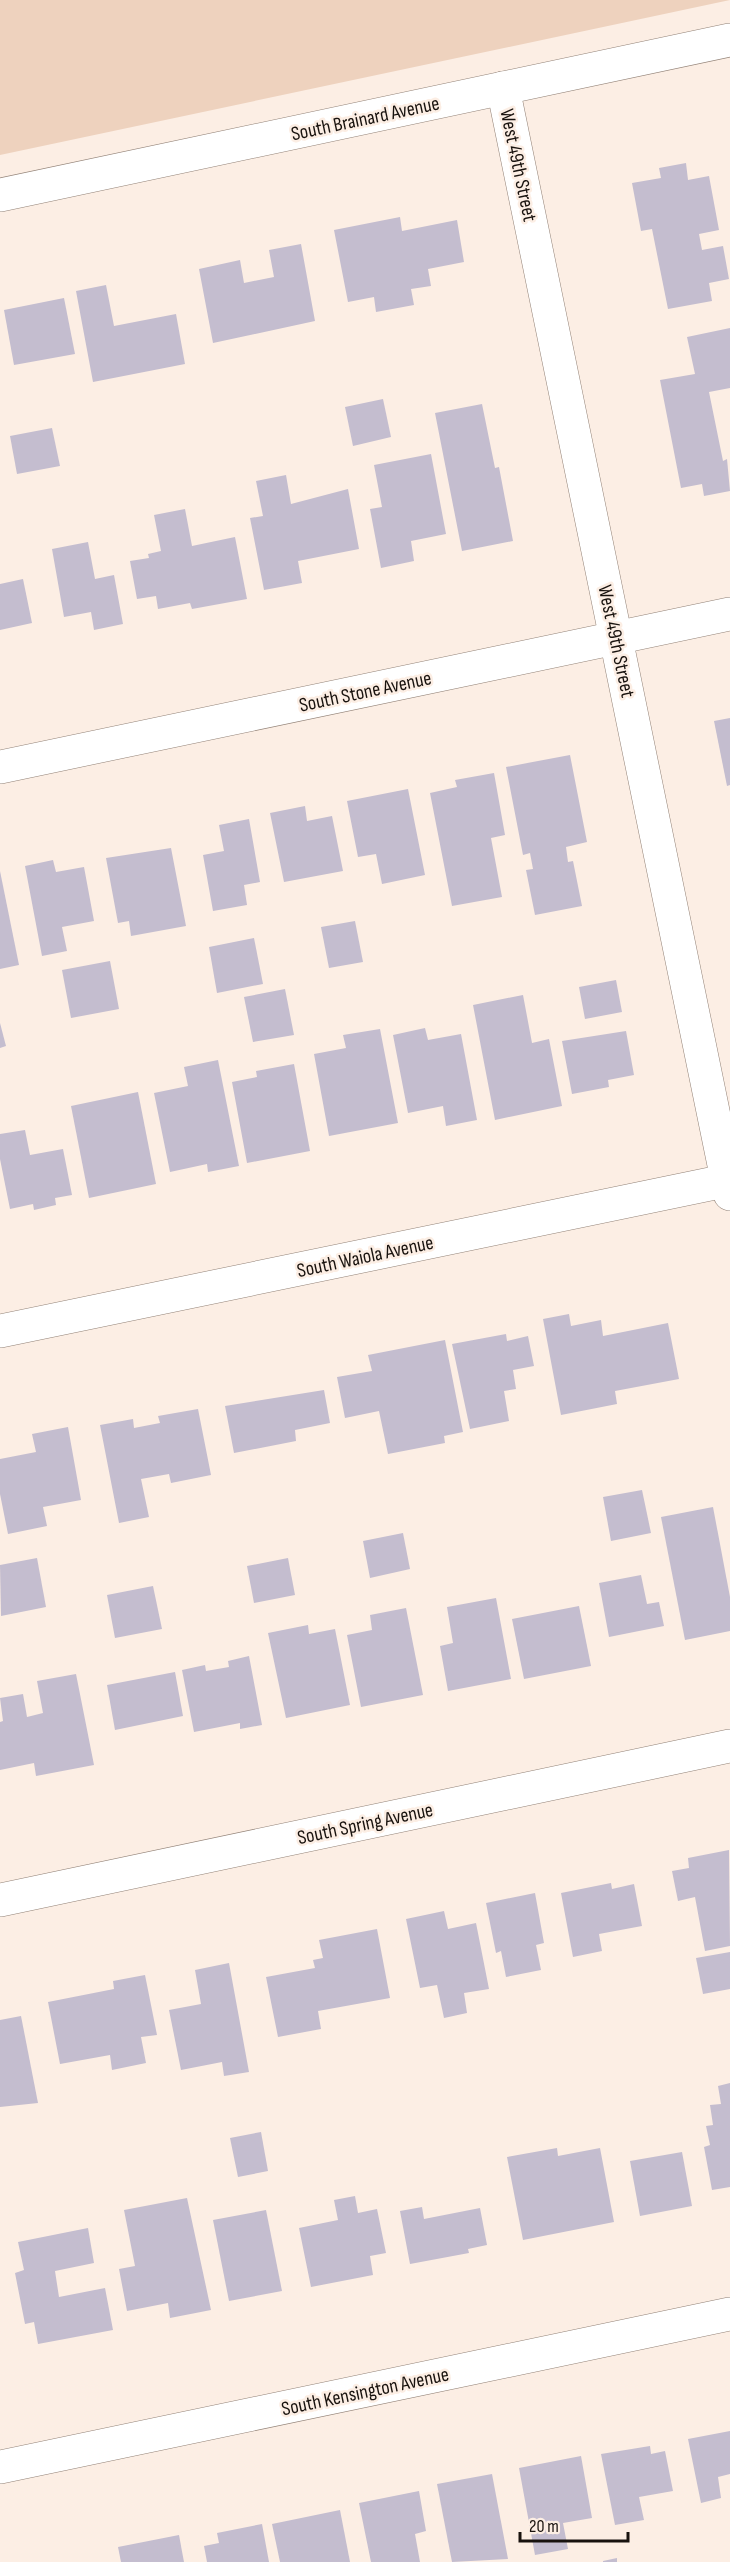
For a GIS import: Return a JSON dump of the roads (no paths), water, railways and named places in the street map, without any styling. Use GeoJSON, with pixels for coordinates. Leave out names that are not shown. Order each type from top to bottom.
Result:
{"type":"FeatureCollection","features":[{"type":"Feature","properties":{"kind":"street","name":"South Brainard Avenue"},"geometry":{"type":"LineString","coordinates":[[0,195],[730,40]]}},
{"type":"Feature","properties":{"kind":"street","name":"West 49th Street"},"geometry":{"type":"LineString","coordinates":[[502,88],[729,1185]]}},
{"type":"Feature","properties":{"kind":"street","name":"South Stone Avenue"},"geometry":{"type":"LineString","coordinates":[[0,767],[730,615]]}},
{"type":"Feature","properties":{"kind":"street","name":"South Waiola Avenue"},"geometry":{"type":"LineString","coordinates":[[0,1331],[729,1185]]}},
{"type":"Feature","properties":{"kind":"street","name":"South Spring Avenue"},"geometry":{"type":"LineString","coordinates":[[0,1900],[730,1746]]}},
{"type":"Feature","properties":{"kind":"street","name":"South Kensington Avenue"},"geometry":{"type":"LineString","coordinates":[[0,2467],[730,2314]]}}]}
